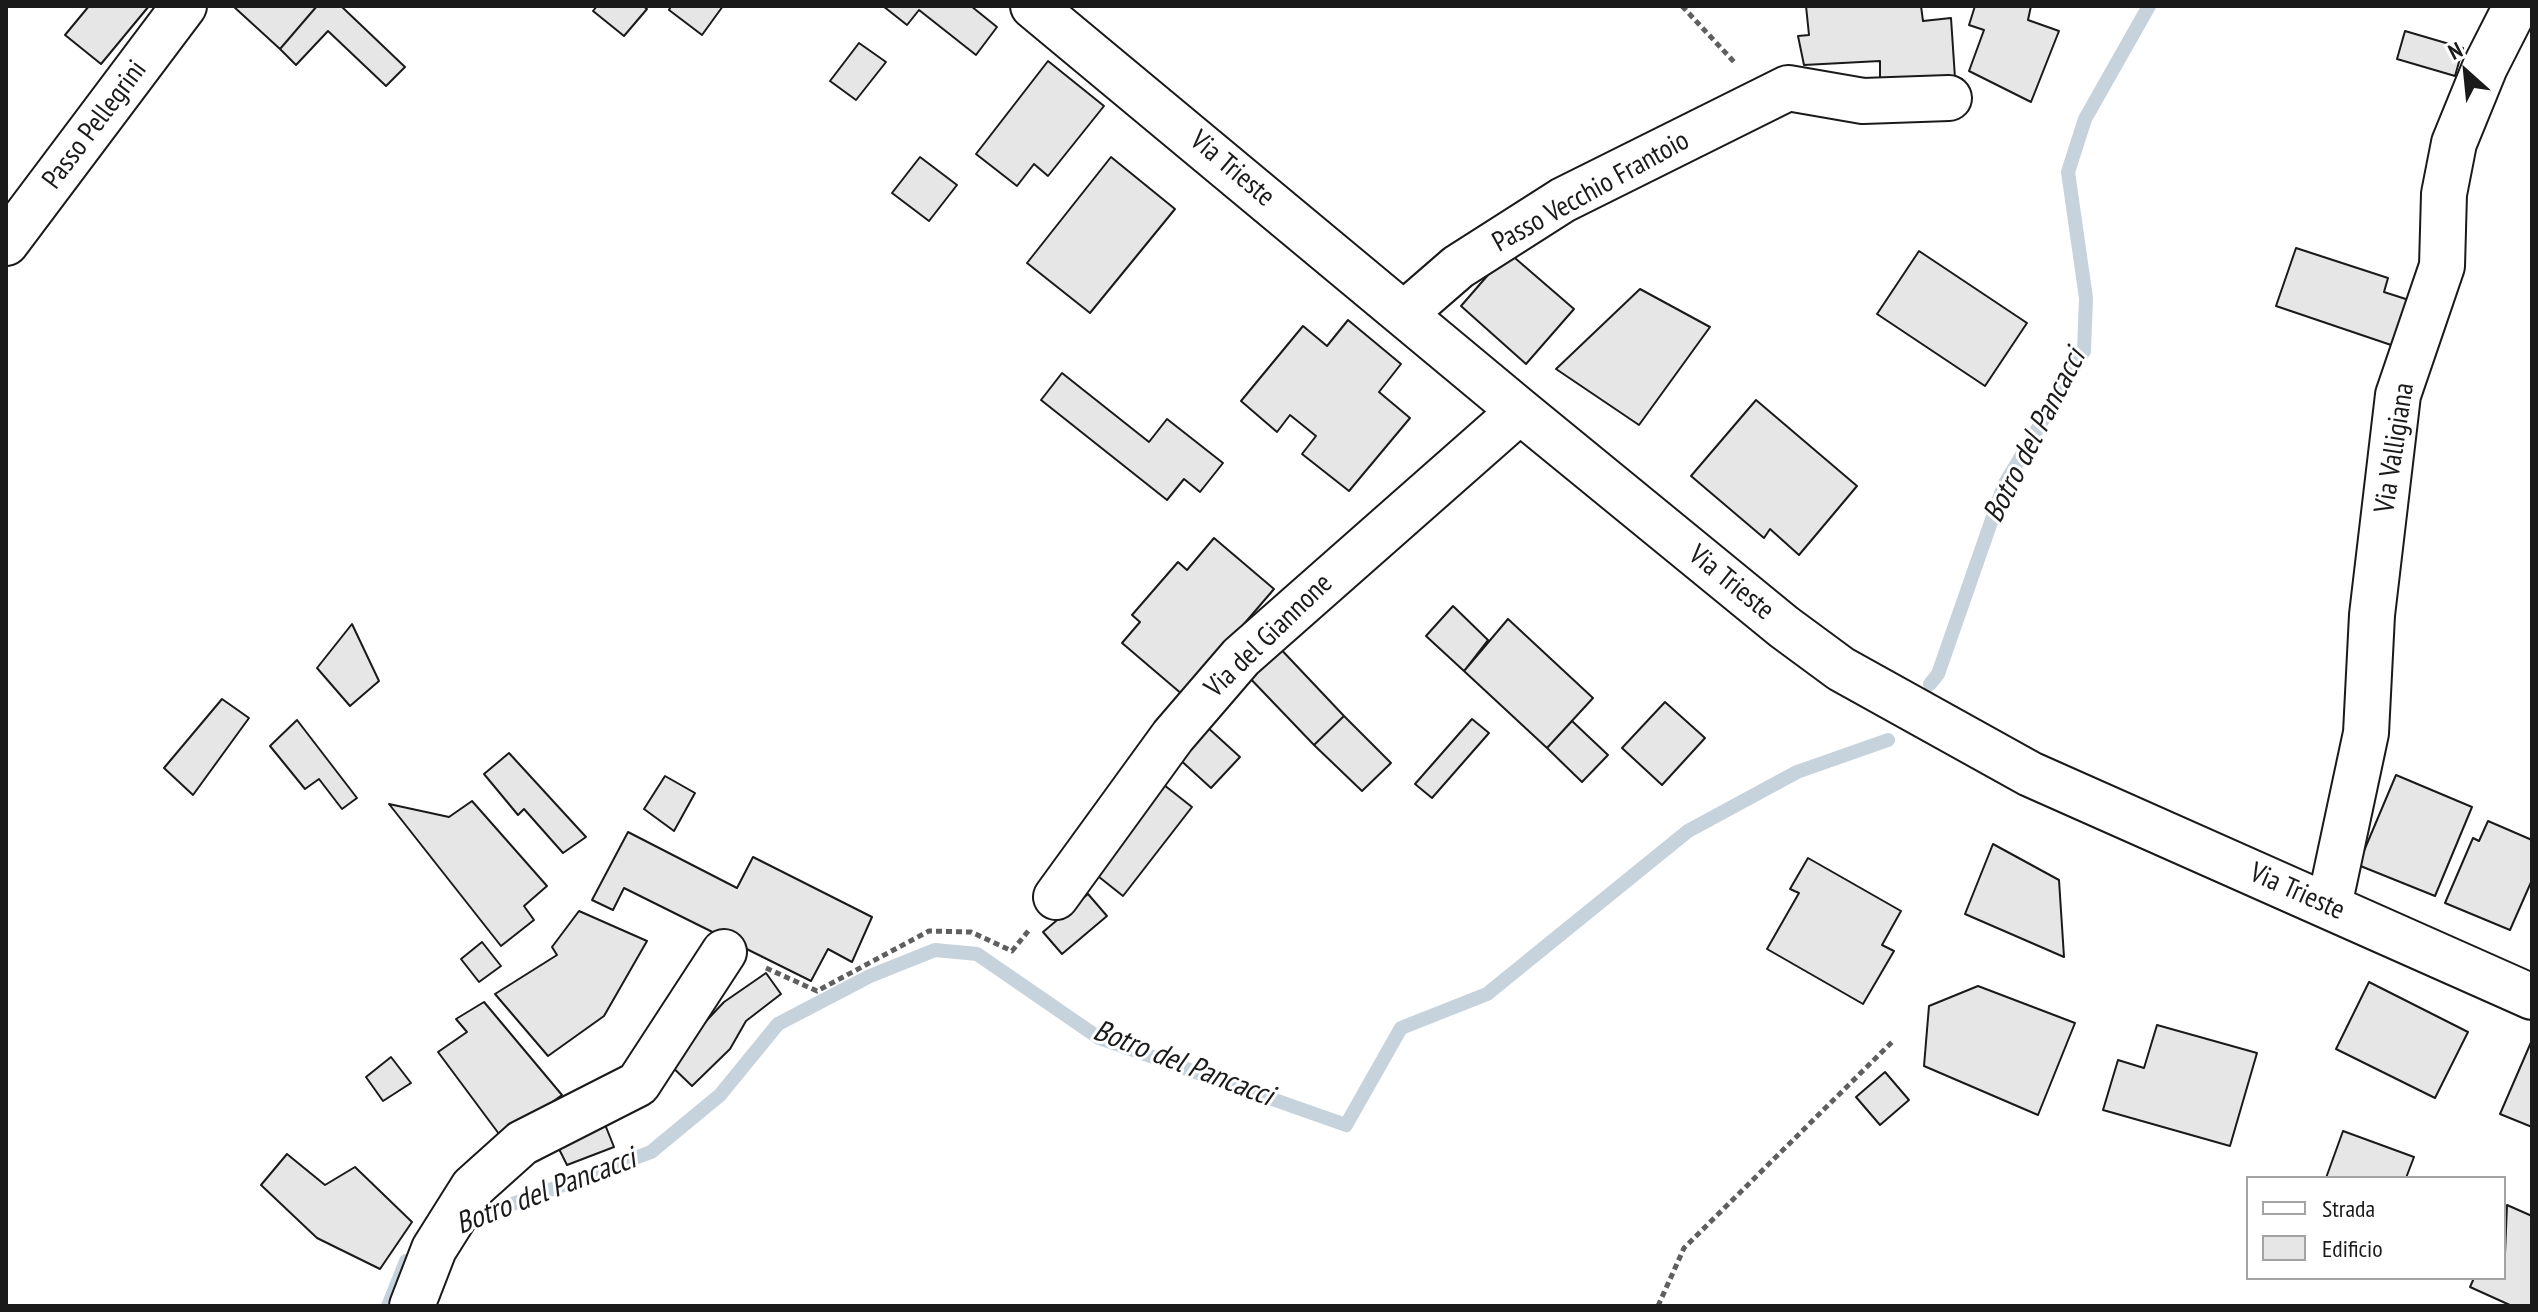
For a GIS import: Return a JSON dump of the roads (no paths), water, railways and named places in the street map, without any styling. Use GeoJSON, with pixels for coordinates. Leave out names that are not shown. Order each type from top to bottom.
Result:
{"type":"FeatureCollection","features":[{"type":"Feature","properties":{"kind":"street","name":"Passo Pellegrini"},"geometry":{"type":"LineString","coordinates":[[6,243],[184,6]]}},
{"type":"Feature","properties":{"kind":"street","name":"Via Trieste"},"geometry":{"type":"LineString","coordinates":[[1033,6],[1520,411],[1841,669],[2030,774],[2532,997]]}},
{"type":"Feature","properties":{"kind":"street","name":"Via Valligiana"},"geometry":{"type":"LineString","coordinates":[[2329,906],[2366,733],[2372,615],[2398,395],[2442,266],[2444,194],[2454,143],[2485,67],[2516,6]]}},
{"type":"Feature","properties":{"kind":"street","name":"Passo Vecchio Frantoio"},"geometry":{"type":"LineString","coordinates":[[1405,313],[1458,267],[1563,200],[1788,88],[1863,101],[1949,98]]}},
{"type":"Feature","properties":{"kind":"street","name":"Via del Giannone"},"geometry":{"type":"LineString","coordinates":[[1056,897],[1173,736],[1241,657],[1520,411]]}},
{"type":"Feature","properties":{"kind":"street"},"geometry":{"type":"LineString","coordinates":[[412,1306],[434,1249],[473,1187],[522,1143],[638,1084],[724,952]]}},
{"type":"Feature","properties":{"kind":"waterway","name":"Botro del Pancacci"},"geometry":{"type":"LineString","coordinates":[[1930,684],[1938,674],[2004,485],[2084,351],[2086,298],[2068,172],[2085,119],[2149,6]]}},
{"type":"Feature","properties":{"kind":"waterway","name":"Botro del Pancacci"},"geometry":{"type":"LineString","coordinates":[[467,1221],[651,1152],[720,1095],[778,1024],[870,976],[935,950],[977,954],[1099,1038],[1346,1125],[1401,1028],[1487,994],[1688,831],[1797,772],[1888,740]]}},
{"type":"Feature","properties":{"kind":"waterway","name":"Botro del Pancacci"},"geometry":{"type":"LineString","coordinates":[[388,1306],[406,1261]]}}]}
